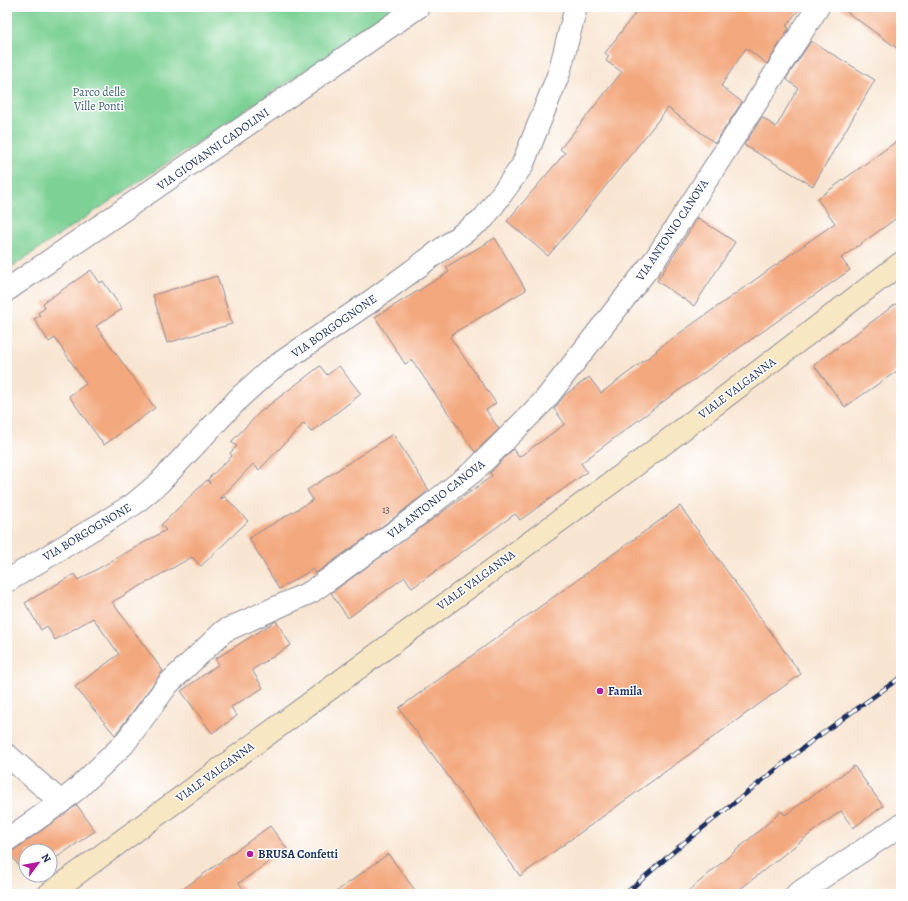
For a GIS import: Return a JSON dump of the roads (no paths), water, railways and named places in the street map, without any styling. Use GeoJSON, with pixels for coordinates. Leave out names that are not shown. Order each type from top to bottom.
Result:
{"type":"FeatureCollection","features":[{"type":"Feature","properties":{"kind":"main road","name":"VIALE VALGANNA"},"geometry":{"type":"LineString","coordinates":[[49,894],[633,467],[901,263]]}},
{"type":"Feature","properties":{"kind":"street","name":"VIA GIOVANNI CADOLINI"},"geometry":{"type":"LineString","coordinates":[[7,290],[418,7]]}},
{"type":"Feature","properties":{"kind":"street","name":"VIA BORGOGNONE"},"geometry":{"type":"LineString","coordinates":[[7,581],[134,504],[159,483],[241,396],[270,370],[374,299],[484,218],[522,166],[559,73],[576,7]]}},
{"type":"Feature","properties":{"kind":"street","name":"VIA ANTONIO CANOVA"},"geometry":{"type":"LineString","coordinates":[[7,840],[76,790],[124,744],[168,684],[224,631],[311,592],[402,527],[474,472],[544,400],[656,258],[818,7]]}},
{"type":"Feature","properties":{"kind":"street"},"geometry":{"type":"LineString","coordinates":[[7,755],[61,802]]}},
{"type":"Feature","properties":{"kind":"street"},"geometry":{"type":"LineString","coordinates":[[797,894],[901,825]]}},
{"type":"Feature","properties":{"kind":"railway"},"geometry":{"type":"LineString","coordinates":[[625,894],[680,846],[813,740],[901,677]]}},
{"type":"Feature","properties":{"kind":"place","name":"Famila"},"geometry":{"type":"Point","coordinates":[600,691]}},
{"type":"Feature","properties":{"kind":"place","name":"BRUSA Confetti"},"geometry":{"type":"Point","coordinates":[250,854]}},
{"type":"Feature","properties":{"kind":"park label","name":"Parco delle Ville Ponti"},"geometry":{"type":"Point","coordinates":[99,99]}}]}
